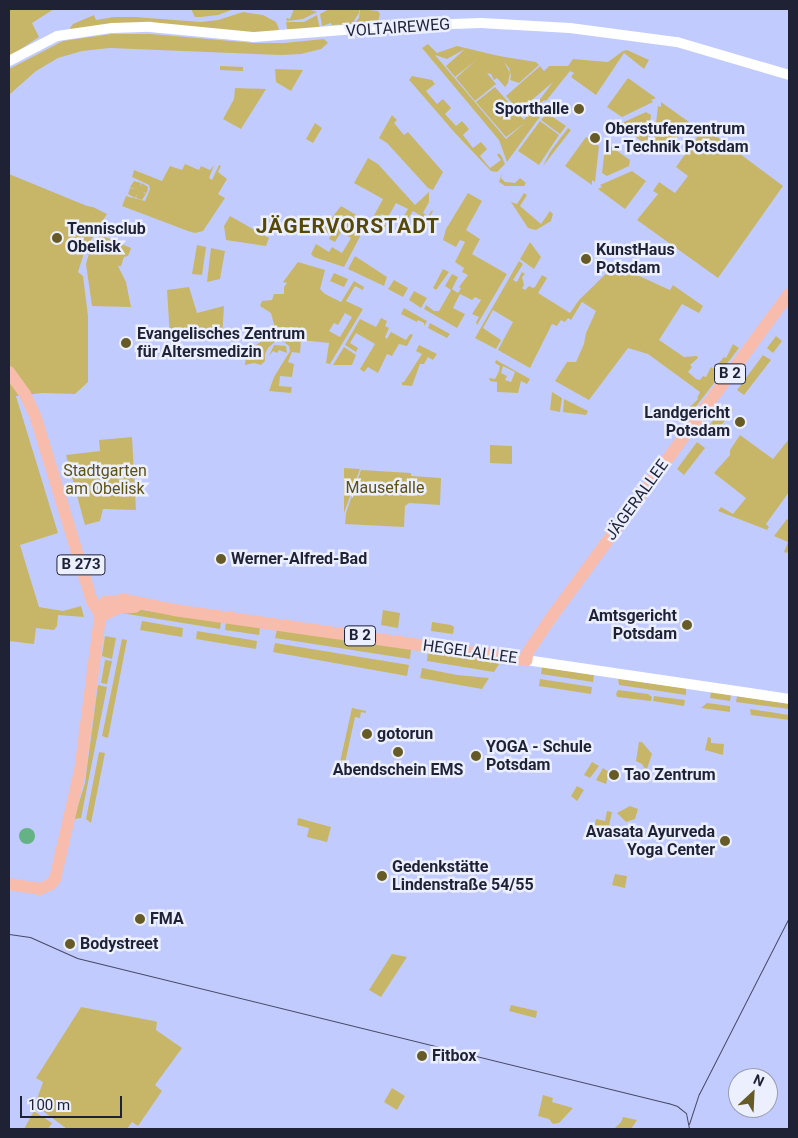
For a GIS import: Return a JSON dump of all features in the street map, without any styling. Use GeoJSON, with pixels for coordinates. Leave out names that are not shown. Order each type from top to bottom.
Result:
{"type":"FeatureCollection","features":[{"type":"Feature","properties":{"kind":"main road","name":"JÄGERALLEE"},"geometry":{"type":"LineString","coordinates":[[526,660],[528,652],[565,598],[789,294]]}},
{"type":"Feature","properties":{"kind":"main road","name":"B 273"},"geometry":{"type":"LineString","coordinates":[[9,372],[25,394],[36,418],[92,600],[101,616]]}},
{"type":"Feature","properties":{"kind":"main road","name":"HEGELALLEE"},"geometry":{"type":"LineString","coordinates":[[101,616],[103,605],[108,600],[125,600],[150,606],[526,660]]}},
{"type":"Feature","properties":{"kind":"main road"},"geometry":{"type":"LineString","coordinates":[[9,884],[40,889],[51,884],[55,879],[80,770],[101,616]]}},
{"type":"Feature","properties":{"kind":"street","name":"VOLTAIREWEG"},"geometry":{"type":"LineString","coordinates":[[9,61],[56,36],[112,28],[150,27],[253,37],[395,26],[490,23],[570,28],[677,42],[789,75]]}},
{"type":"Feature","properties":{"kind":"street","name":"HEGELALLEE"},"geometry":{"type":"LineString","coordinates":[[526,660],[789,699]]}},
{"type":"Feature","properties":{"kind":"green space"},"geometry":{"type":"Polygon","coordinates":[[[9,9],[54,9],[32,23],[39,37],[9,57],[9,9]]]}},
{"type":"Feature","properties":{"kind":"green space"},"geometry":{"type":"Polygon","coordinates":[[[191,9],[234,9],[218,15],[195,17],[191,9]]]}},
{"type":"Feature","properties":{"kind":"green space"},"geometry":{"type":"Polygon","coordinates":[[[294,9],[308,9],[317,12],[303,19],[287,21],[286,18],[290,19],[294,9]]]}},
{"type":"Feature","properties":{"kind":"green space"},"geometry":{"type":"Polygon","coordinates":[[[329,9],[359,9],[359,13],[352,24],[332,25],[331,23],[322,26],[320,14],[329,9]]]}},
{"type":"Feature","properties":{"kind":"green space"},"geometry":{"type":"Polygon","coordinates":[[[360,9],[378,11],[380,14],[378,22],[352,26],[359,18],[360,9]]]}},
{"type":"Feature","properties":{"kind":"green space"},"geometry":{"type":"Polygon","coordinates":[[[243,12],[263,15],[276,22],[279,29],[275,33],[71,30],[70,28],[73,24],[94,15],[96,20],[114,17],[135,17],[201,22],[218,20],[243,12]]]}},
{"type":"Feature","properties":{"kind":"green space"},"geometry":{"type":"Polygon","coordinates":[[[317,15],[320,29],[287,29],[286,22],[304,22],[317,15]]]}},
{"type":"Feature","properties":{"kind":"green space"},"geometry":{"type":"Polygon","coordinates":[[[111,34],[151,34],[254,43],[284,43],[324,39],[328,43],[321,49],[301,54],[281,55],[110,48],[82,51],[58,58],[36,71],[9,95],[9,69],[63,41],[111,34]]]}},
{"type":"Feature","properties":{"kind":"green space"},"geometry":{"type":"Polygon","coordinates":[[[428,44],[437,53],[457,46],[536,62],[539,65],[519,83],[510,80],[511,76],[509,68],[504,62],[510,73],[508,83],[505,87],[497,78],[494,80],[491,74],[487,73],[496,84],[475,101],[456,78],[476,60],[455,77],[446,66],[465,49],[447,59],[435,55],[506,139],[526,122],[506,137],[476,102],[495,87],[524,120],[536,104],[544,111],[507,162],[499,140],[422,48],[428,44]]]}},
{"type":"Feature","properties":{"kind":"green space"},"geometry":{"type":"Polygon","coordinates":[[[627,50],[649,60],[644,69],[624,53],[596,95],[571,77],[574,73],[570,71],[546,101],[544,100],[541,103],[538,102],[553,82],[519,111],[506,96],[540,66],[544,71],[549,66],[568,66],[573,59],[608,62],[627,50]]]}},
{"type":"Feature","properties":{"kind":"green space"},"geometry":{"type":"Polygon","coordinates":[[[220,66],[243,67],[243,71],[220,70],[220,66]]]}},
{"type":"Feature","properties":{"kind":"green space"},"geometry":{"type":"Polygon","coordinates":[[[275,69],[303,70],[291,91],[276,82],[275,69]]]}},
{"type":"Feature","properties":{"kind":"green space"},"geometry":{"type":"Polygon","coordinates":[[[412,76],[432,80],[435,84],[426,91],[437,104],[443,99],[451,108],[445,114],[456,126],[462,121],[469,129],[463,135],[473,148],[481,142],[487,149],[480,156],[490,168],[501,160],[497,155],[499,153],[505,164],[497,172],[491,171],[455,133],[409,80],[412,76]]]}},
{"type":"Feature","properties":{"kind":"green space"},"geometry":{"type":"Polygon","coordinates":[[[628,78],[656,98],[651,100],[653,102],[622,117],[607,107],[628,78]]]}},
{"type":"Feature","properties":{"kind":"green space"},"geometry":{"type":"Polygon","coordinates":[[[235,88],[266,89],[241,129],[223,119],[234,99],[235,88]]]}},
{"type":"Feature","properties":{"kind":"green space"},"geometry":{"type":"Polygon","coordinates":[[[661,102],[689,122],[668,151],[654,141],[658,106],[661,107],[661,102]]]}},
{"type":"Feature","properties":{"kind":"green space"},"geometry":{"type":"Polygon","coordinates":[[[646,112],[651,115],[648,139],[643,142],[623,128],[624,122],[646,112]]]}},
{"type":"Feature","properties":{"kind":"green space"},"geometry":{"type":"Polygon","coordinates":[[[547,113],[566,126],[560,134],[541,120],[547,113]]]}},
{"type":"Feature","properties":{"kind":"green space"},"geometry":{"type":"Polygon","coordinates":[[[392,115],[397,120],[394,123],[404,135],[408,132],[443,172],[433,190],[428,188],[387,143],[379,138],[392,115]]]}},
{"type":"Feature","properties":{"kind":"green space"},"geometry":{"type":"Polygon","coordinates":[[[540,121],[559,135],[539,165],[518,151],[540,121]]]}},
{"type":"Feature","properties":{"kind":"green space"},"geometry":{"type":"Polygon","coordinates":[[[315,123],[322,128],[313,143],[306,139],[315,123]]]}},
{"type":"Feature","properties":{"kind":"green space"},"geometry":{"type":"Polygon","coordinates":[[[568,128],[571,130],[543,166],[550,152],[568,128]]]}},
{"type":"Feature","properties":{"kind":"green space"},"geometry":{"type":"Polygon","coordinates":[[[703,129],[720,139],[783,186],[718,278],[637,220],[658,194],[653,191],[659,182],[675,193],[688,176],[676,167],[703,129]]]}},
{"type":"Feature","properties":{"kind":"green space"},"geometry":{"type":"Polygon","coordinates":[[[586,137],[599,146],[595,182],[592,180],[592,185],[565,166],[586,137]]]}},
{"type":"Feature","properties":{"kind":"green space"},"geometry":{"type":"Polygon","coordinates":[[[610,146],[630,160],[629,166],[607,176],[602,173],[605,148],[610,146]]]}},
{"type":"Feature","properties":{"kind":"green space"},"geometry":{"type":"Polygon","coordinates":[[[368,158],[378,164],[415,205],[429,192],[429,202],[423,213],[428,216],[433,211],[428,220],[413,211],[403,226],[398,226],[408,209],[396,203],[388,217],[381,214],[371,229],[365,227],[344,267],[314,257],[311,254],[316,244],[329,252],[332,247],[342,253],[351,238],[341,232],[335,242],[329,239],[331,235],[322,230],[341,206],[370,223],[383,199],[354,183],[368,158]]]}},
{"type":"Feature","properties":{"kind":"green space"},"geometry":{"type":"Polygon","coordinates":[[[185,164],[199,170],[201,166],[210,170],[214,165],[209,178],[212,180],[219,165],[221,166],[218,172],[227,179],[218,194],[225,198],[203,231],[195,233],[188,231],[122,206],[126,196],[145,201],[150,189],[149,185],[132,177],[134,170],[162,181],[170,166],[182,170],[185,164]]]}},
{"type":"Feature","properties":{"kind":"green space"},"geometry":{"type":"Polygon","coordinates":[[[632,171],[646,181],[625,209],[598,189],[602,187],[600,185],[632,171]]]}},
{"type":"Feature","properties":{"kind":"green space"},"geometry":{"type":"Polygon","coordinates":[[[502,173],[501,178],[505,182],[515,183],[520,178],[526,183],[524,186],[505,186],[499,182],[502,173]]]}},
{"type":"Feature","properties":{"kind":"green space"},"geometry":{"type":"Polygon","coordinates":[[[9,174],[107,214],[85,250],[78,272],[83,276],[88,316],[88,382],[75,394],[42,393],[16,396],[58,533],[20,545],[39,607],[63,611],[81,606],[84,617],[58,615],[57,626],[54,630],[36,628],[34,644],[9,641],[9,174]]]}},
{"type":"Feature","properties":{"kind":"green space"},"geometry":{"type":"Polygon","coordinates":[[[134,181],[141,183],[140,187],[142,183],[148,187],[147,193],[143,192],[146,194],[142,200],[136,198],[137,194],[135,198],[128,194],[130,188],[135,189],[130,187],[134,181]]]}},
{"type":"Feature","properties":{"kind":"green space"},"geometry":{"type":"Polygon","coordinates":[[[468,193],[482,201],[466,230],[480,239],[472,254],[507,274],[477,325],[476,322],[479,317],[472,314],[481,300],[475,297],[472,300],[460,294],[453,308],[465,314],[457,328],[424,309],[426,305],[434,311],[439,311],[451,290],[445,286],[452,274],[458,277],[452,289],[458,293],[461,288],[459,287],[468,275],[462,272],[464,268],[455,262],[465,242],[460,240],[456,247],[443,240],[446,229],[468,193]]]}},
{"type":"Feature","properties":{"kind":"green space"},"geometry":{"type":"Polygon","coordinates":[[[524,193],[527,195],[520,206],[541,224],[550,211],[553,214],[551,221],[536,230],[528,228],[511,202],[517,204],[524,193]]]}},
{"type":"Feature","properties":{"kind":"green space"},"geometry":{"type":"Polygon","coordinates":[[[230,216],[269,238],[266,246],[226,240],[224,226],[230,216]]]}},
{"type":"Feature","properties":{"kind":"green space"},"geometry":{"type":"Polygon","coordinates":[[[380,220],[388,221],[381,234],[372,231],[380,220]]]}},
{"type":"Feature","properties":{"kind":"green space"},"geometry":{"type":"Polygon","coordinates":[[[100,235],[131,248],[128,256],[124,257],[121,266],[118,266],[126,282],[131,307],[92,306],[86,264],[90,250],[100,235]]]}},
{"type":"Feature","properties":{"kind":"green space"},"geometry":{"type":"Polygon","coordinates":[[[530,242],[541,257],[534,269],[520,259],[530,242]]]}},
{"type":"Feature","properties":{"kind":"green space"},"geometry":{"type":"Polygon","coordinates":[[[197,245],[206,247],[202,275],[192,274],[197,245]]]}},
{"type":"Feature","properties":{"kind":"green space"},"geometry":{"type":"Polygon","coordinates":[[[211,248],[225,251],[220,279],[207,282],[211,248]]]}},
{"type":"Feature","properties":{"kind":"green space"},"geometry":{"type":"Polygon","coordinates":[[[355,256],[387,277],[384,286],[348,269],[355,256]]]}},
{"type":"Feature","properties":{"kind":"green space"},"geometry":{"type":"Polygon","coordinates":[[[519,261],[523,264],[513,280],[517,282],[522,272],[525,274],[522,277],[524,285],[522,288],[525,290],[529,286],[535,287],[542,275],[547,278],[538,293],[570,313],[579,300],[615,265],[670,290],[673,285],[703,306],[699,313],[682,304],[659,340],[684,357],[697,356],[698,358],[690,365],[692,367],[688,372],[696,379],[700,380],[703,376],[706,377],[711,367],[721,374],[694,409],[690,407],[698,399],[700,392],[648,354],[628,348],[589,400],[555,381],[567,362],[576,362],[596,311],[582,302],[571,320],[568,318],[565,322],[561,320],[557,326],[552,324],[530,368],[498,350],[513,322],[493,310],[483,328],[501,340],[496,349],[475,338],[519,261]]]}},
{"type":"Feature","properties":{"kind":"green space"},"geometry":{"type":"Polygon","coordinates":[[[298,262],[325,270],[320,289],[325,294],[341,302],[354,281],[364,287],[363,290],[355,286],[346,301],[363,309],[330,364],[326,363],[329,343],[301,340],[300,353],[292,352],[288,362],[294,364],[292,377],[280,376],[279,386],[292,387],[291,393],[269,391],[274,377],[290,351],[289,346],[284,342],[284,338],[279,338],[268,348],[265,354],[265,361],[261,365],[254,363],[245,365],[249,350],[266,338],[275,328],[271,313],[260,306],[262,301],[272,300],[274,294],[284,294],[284,287],[287,283],[283,282],[298,262]],[[345,313],[338,325],[334,323],[329,331],[340,337],[352,317],[345,313]]]}},
{"type":"Feature","properties":{"kind":"green space"},"geometry":{"type":"Polygon","coordinates":[[[443,269],[449,272],[436,290],[433,288],[443,269]]]}},
{"type":"Feature","properties":{"kind":"green space"},"geometry":{"type":"Polygon","coordinates":[[[334,273],[348,279],[344,287],[330,281],[334,273]]]}},
{"type":"Feature","properties":{"kind":"green space"},"geometry":{"type":"Polygon","coordinates":[[[394,280],[408,288],[403,297],[388,289],[394,280]]]}},
{"type":"Feature","properties":{"kind":"green space"},"geometry":{"type":"Polygon","coordinates":[[[189,287],[197,313],[224,306],[222,338],[170,337],[167,290],[189,287]]]}},
{"type":"Feature","properties":{"kind":"green space"},"geometry":{"type":"Polygon","coordinates":[[[414,291],[427,298],[421,308],[409,300],[414,291]]]}},
{"type":"Feature","properties":{"kind":"green space"},"geometry":{"type":"Polygon","coordinates":[[[404,308],[427,321],[424,326],[424,323],[418,320],[417,322],[401,314],[404,308]]]}},
{"type":"Feature","properties":{"kind":"green space"},"geometry":{"type":"Polygon","coordinates":[[[381,318],[387,321],[385,326],[389,328],[385,337],[387,339],[391,332],[406,340],[410,334],[413,335],[407,346],[399,344],[392,356],[387,354],[378,373],[368,367],[364,372],[360,369],[375,344],[356,333],[350,343],[358,348],[356,352],[345,345],[360,319],[376,327],[381,318]]]}},
{"type":"Feature","properties":{"kind":"green space"},"geometry":{"type":"Polygon","coordinates":[[[430,323],[450,334],[447,338],[428,328],[430,323]]]}},
{"type":"Feature","properties":{"kind":"green space"},"geometry":{"type":"Polygon","coordinates":[[[249,329],[253,329],[257,335],[253,341],[249,341],[245,337],[245,333],[249,329]]]}},
{"type":"Feature","properties":{"kind":"green space"},"geometry":{"type":"Polygon","coordinates":[[[776,336],[782,341],[773,353],[767,348],[776,336]]]}},
{"type":"Feature","properties":{"kind":"green space"},"geometry":{"type":"Polygon","coordinates":[[[733,344],[739,348],[723,369],[717,365],[724,357],[726,358],[733,344]]]}},
{"type":"Feature","properties":{"kind":"green space"},"geometry":{"type":"Polygon","coordinates":[[[274,345],[286,346],[287,353],[279,350],[277,353],[273,351],[269,356],[274,345]]]}},
{"type":"Feature","properties":{"kind":"green space"},"geometry":{"type":"Polygon","coordinates":[[[419,345],[437,354],[433,360],[428,357],[424,364],[420,364],[412,386],[402,385],[402,382],[404,382],[422,354],[416,351],[419,345]]]}},
{"type":"Feature","properties":{"kind":"green space"},"geometry":{"type":"Polygon","coordinates":[[[344,347],[356,355],[352,365],[333,365],[344,347]]]}},
{"type":"Feature","properties":{"kind":"green space"},"geometry":{"type":"Polygon","coordinates":[[[763,355],[771,360],[744,395],[737,390],[763,355]]]}},
{"type":"Feature","properties":{"kind":"green space"},"geometry":{"type":"Polygon","coordinates":[[[496,360],[530,379],[527,384],[521,381],[518,393],[497,392],[497,382],[490,381],[489,378],[495,379],[499,371],[500,366],[495,363],[496,360]],[[503,366],[501,373],[507,376],[505,380],[511,382],[515,372],[503,366]]]}},
{"type":"Feature","properties":{"kind":"green space"},"geometry":{"type":"Polygon","coordinates":[[[552,392],[562,398],[560,412],[550,410],[552,392]]]}},
{"type":"Feature","properties":{"kind":"green space"},"geometry":{"type":"Polygon","coordinates":[[[564,399],[588,411],[586,415],[563,412],[564,399]]]}},
{"type":"Feature","properties":{"kind":"green space"},"geometry":{"type":"Polygon","coordinates":[[[726,404],[733,410],[714,435],[706,430],[726,404]]]}},
{"type":"Feature","properties":{"kind":"green space"},"geometry":{"type":"Polygon","coordinates":[[[740,435],[773,459],[789,439],[789,492],[766,524],[769,527],[767,530],[718,511],[721,507],[733,514],[746,498],[714,473],[730,455],[730,450],[740,435]]]}},
{"type":"Feature","properties":{"kind":"green space","name":"Stadtgarten am Obelisk"},"geometry":{"type":"Polygon","coordinates":[[[132,437],[136,510],[103,509],[100,521],[85,525],[66,455],[100,451],[99,440],[132,437]]]}},
{"type":"Feature","properties":{"kind":"green space"},"geometry":{"type":"Polygon","coordinates":[[[697,442],[705,448],[684,475],[677,469],[697,442]]]}},
{"type":"Feature","properties":{"kind":"green space"},"geometry":{"type":"Polygon","coordinates":[[[490,445],[512,446],[512,464],[490,463],[490,445]]]}},
{"type":"Feature","properties":{"kind":"green space"},"geometry":{"type":"Polygon","coordinates":[[[344,468],[360,469],[344,513],[344,468]]]}},
{"type":"Feature","properties":{"kind":"green space","name":"Mausefalle"},"geometry":{"type":"Polygon","coordinates":[[[361,470],[411,473],[411,476],[441,478],[440,505],[409,503],[405,506],[404,527],[345,524],[346,513],[361,470]]]}},
{"type":"Feature","properties":{"kind":"green space"},"geometry":{"type":"Polygon","coordinates":[[[787,519],[789,521],[789,550],[787,553],[784,552],[788,542],[774,536],[787,519]]]}},
{"type":"Feature","properties":{"kind":"green space"},"geometry":{"type":"Polygon","coordinates":[[[129,608],[221,622],[220,629],[115,612],[129,608]]]}},
{"type":"Feature","properties":{"kind":"green space"},"geometry":{"type":"Polygon","coordinates":[[[383,610],[400,613],[398,628],[381,625],[383,610]]]}},
{"type":"Feature","properties":{"kind":"green space"},"geometry":{"type":"Polygon","coordinates":[[[142,621],[183,628],[182,637],[140,630],[142,621]]]}},
{"type":"Feature","properties":{"kind":"green space"},"geometry":{"type":"Polygon","coordinates":[[[226,622],[260,627],[259,635],[225,630],[226,622]]]}},
{"type":"Feature","properties":{"kind":"green space"},"geometry":{"type":"Polygon","coordinates":[[[432,622],[451,625],[454,627],[453,634],[431,631],[432,622]]]}},
{"type":"Feature","properties":{"kind":"green space"},"geometry":{"type":"Polygon","coordinates":[[[277,629],[411,649],[410,659],[275,638],[277,629]]]}},
{"type":"Feature","properties":{"kind":"green space"},"geometry":{"type":"Polygon","coordinates":[[[197,631],[257,641],[256,649],[196,639],[197,631]]]}},
{"type":"Feature","properties":{"kind":"green space"},"geometry":{"type":"Polygon","coordinates":[[[105,636],[116,638],[112,659],[102,656],[105,636]]]}},
{"type":"Feature","properties":{"kind":"green space"},"geometry":{"type":"Polygon","coordinates":[[[122,639],[127,640],[108,738],[102,736],[122,639]]]}},
{"type":"Feature","properties":{"kind":"green space"},"geometry":{"type":"Polygon","coordinates":[[[275,643],[409,665],[407,676],[273,652],[275,643]]]}},
{"type":"Feature","properties":{"kind":"green space"},"geometry":{"type":"Polygon","coordinates":[[[428,651],[501,661],[494,672],[427,661],[428,651]]]}},
{"type":"Feature","properties":{"kind":"green space"},"geometry":{"type":"Polygon","coordinates":[[[105,660],[112,661],[107,684],[101,683],[105,660]]]}},
{"type":"Feature","properties":{"kind":"green space"},"geometry":{"type":"Polygon","coordinates":[[[542,667],[594,675],[593,682],[541,674],[542,667]]]}},
{"type":"Feature","properties":{"kind":"green space"},"geometry":{"type":"Polygon","coordinates":[[[422,668],[457,675],[489,678],[482,689],[420,678],[422,668]]]}},
{"type":"Feature","properties":{"kind":"green space"},"geometry":{"type":"Polygon","coordinates":[[[540,679],[592,687],[591,694],[539,686],[540,679]]]}},
{"type":"Feature","properties":{"kind":"green space"},"geometry":{"type":"Polygon","coordinates":[[[618,679],[686,688],[686,695],[619,685],[618,679]]]}},
{"type":"Feature","properties":{"kind":"green space"},"geometry":{"type":"Polygon","coordinates":[[[98,685],[107,687],[81,818],[74,819],[85,783],[98,685]]]}},
{"type":"Feature","properties":{"kind":"green space"},"geometry":{"type":"Polygon","coordinates":[[[618,690],[648,694],[652,697],[651,701],[617,697],[618,690]]]}},
{"type":"Feature","properties":{"kind":"green space"},"geometry":{"type":"Polygon","coordinates":[[[711,692],[731,695],[730,701],[710,698],[711,692]]]}},
{"type":"Feature","properties":{"kind":"green space"},"geometry":{"type":"Polygon","coordinates":[[[654,696],[685,700],[684,706],[653,701],[654,696]]]}},
{"type":"Feature","properties":{"kind":"green space"},"geometry":{"type":"Polygon","coordinates":[[[737,696],[789,704],[789,709],[736,702],[737,696]]]}},
{"type":"Feature","properties":{"kind":"green space"},"geometry":{"type":"Polygon","coordinates":[[[707,703],[730,706],[730,712],[701,708],[707,703]]]}},
{"type":"Feature","properties":{"kind":"green space"},"geometry":{"type":"Polygon","coordinates":[[[352,708],[366,711],[366,713],[361,712],[360,718],[355,717],[345,763],[340,762],[352,708]]]}},
{"type":"Feature","properties":{"kind":"green space"},"geometry":{"type":"Polygon","coordinates":[[[750,709],[789,715],[789,720],[751,715],[750,709]]]}},
{"type":"Feature","properties":{"kind":"green space"},"geometry":{"type":"Polygon","coordinates":[[[708,737],[711,738],[711,743],[724,744],[723,755],[705,750],[708,737]]]}},
{"type":"Feature","properties":{"kind":"green space"},"geometry":{"type":"Polygon","coordinates":[[[639,742],[642,742],[652,754],[647,769],[636,761],[639,742]]]}},
{"type":"Feature","properties":{"kind":"green space"},"geometry":{"type":"Polygon","coordinates":[[[99,752],[105,753],[91,823],[86,819],[99,752]]]}},
{"type":"Feature","properties":{"kind":"green space"},"geometry":{"type":"Polygon","coordinates":[[[592,762],[599,766],[590,778],[584,775],[592,762]]]}},
{"type":"Feature","properties":{"kind":"green space"},"geometry":{"type":"Polygon","coordinates":[[[603,768],[609,772],[606,784],[596,780],[603,768]]]}},
{"type":"Feature","properties":{"kind":"green space"},"geometry":{"type":"Polygon","coordinates":[[[577,786],[584,790],[577,801],[571,796],[577,786]]]}},
{"type":"Feature","properties":{"kind":"green space"},"geometry":{"type":"Polygon","coordinates":[[[630,806],[638,809],[635,819],[626,822],[617,813],[630,806]]]}},
{"type":"Feature","properties":{"kind":"green space"},"geometry":{"type":"Polygon","coordinates":[[[607,811],[612,812],[608,830],[594,828],[596,819],[605,821],[607,811]]]}},
{"type":"Feature","properties":{"kind":"green space"},"geometry":{"type":"Polygon","coordinates":[[[298,818],[331,827],[327,842],[307,837],[309,828],[297,825],[298,818]]]}},
{"type":"Feature","properties":{"kind":"green space"},"geometry":{"type":"Polygon","coordinates":[[[615,874],[627,876],[625,888],[612,885],[615,874]]]}},
{"type":"Feature","properties":{"kind":"green space"},"geometry":{"type":"Polygon","coordinates":[[[392,954],[407,957],[381,997],[369,990],[392,954]]]}},
{"type":"Feature","properties":{"kind":"green space"},"geometry":{"type":"Polygon","coordinates":[[[511,1005],[537,1011],[536,1018],[509,1011],[511,1005]]]}},
{"type":"Feature","properties":{"kind":"green space"},"geometry":{"type":"Polygon","coordinates":[[[81,1007],[157,1022],[156,1030],[182,1048],[155,1085],[162,1091],[138,1126],[132,1122],[127,1129],[67,1129],[35,1105],[43,1082],[36,1078],[81,1007]]]}},
{"type":"Feature","properties":{"kind":"green space"},"geometry":{"type":"Polygon","coordinates":[[[392,1088],[405,1096],[397,1110],[384,1102],[392,1088]]]}},
{"type":"Feature","properties":{"kind":"green space"},"geometry":{"type":"Polygon","coordinates":[[[543,1095],[553,1098],[552,1102],[573,1108],[559,1123],[553,1124],[549,1119],[538,1116],[543,1095]]]}},
{"type":"Feature","properties":{"kind":"green space"},"geometry":{"type":"Polygon","coordinates":[[[34,1111],[52,1123],[48,1129],[24,1129],[34,1111]]]}},
{"type":"Feature","properties":{"kind":"green space"},"geometry":{"type":"Polygon","coordinates":[[[623,1117],[637,1120],[631,1129],[615,1128],[623,1117]]]}},
{"type":"Feature","properties":{"kind":"shaded area"},"geometry":{"type":"Polygon","coordinates":[[[27,828],[33,830],[35,836],[33,842],[27,844],[21,842],[19,836],[21,830],[27,828]]]}},
{"type":"Feature","properties":{"kind":"tram line"},"geometry":{"type":"LineString","coordinates":[[689,1124],[699,1094],[789,917]]}},
{"type":"Feature","properties":{"kind":"tram line"},"geometry":{"type":"LineString","coordinates":[[9,934],[30,937],[77,958],[668,1103],[677,1106],[686,1113],[689,1129]]}},
{"type":"Feature","properties":{"kind":"place","name":"Sporthalle"},"geometry":{"type":"Point","coordinates":[579,109]}},
{"type":"Feature","properties":{"kind":"place","name":"Oberstufenzentrum I - Technik Potsdam"},"geometry":{"type":"Point","coordinates":[595,138]}},
{"type":"Feature","properties":{"kind":"place","name":"Tennisclub Obelisk"},"geometry":{"type":"Point","coordinates":[57,238]}},
{"type":"Feature","properties":{"kind":"place","name":"KunstHaus Potsdam"},"geometry":{"type":"Point","coordinates":[586,259]}},
{"type":"Feature","properties":{"kind":"place","name":"Evangelisches Zentrum für Altersmedizin"},"geometry":{"type":"Point","coordinates":[126,343]}},
{"type":"Feature","properties":{"kind":"place","name":"Landgericht Potsdam"},"geometry":{"type":"Point","coordinates":[740,422]}},
{"type":"Feature","properties":{"kind":"place","name":"Werner-Alfred-Bad"},"geometry":{"type":"Point","coordinates":[221,559]}},
{"type":"Feature","properties":{"kind":"place","name":"Amtsgericht Potsdam"},"geometry":{"type":"Point","coordinates":[687,625]}},
{"type":"Feature","properties":{"kind":"place","name":"gotorun"},"geometry":{"type":"Point","coordinates":[367,734]}},
{"type":"Feature","properties":{"kind":"place","name":"Abendschein EMS"},"geometry":{"type":"Point","coordinates":[398,752]}},
{"type":"Feature","properties":{"kind":"place","name":"YOGA - Schule Potsdam"},"geometry":{"type":"Point","coordinates":[476,756]}},
{"type":"Feature","properties":{"kind":"place","name":"Tao Zentrum"},"geometry":{"type":"Point","coordinates":[614,775]}},
{"type":"Feature","properties":{"kind":"place","name":"Avasata Ayurveda Yoga Center"},"geometry":{"type":"Point","coordinates":[725,841]}},
{"type":"Feature","properties":{"kind":"place","name":"Gedenkstätte Lindenstraße 54/55"},"geometry":{"type":"Point","coordinates":[382,876]}},
{"type":"Feature","properties":{"kind":"place","name":"FMA"},"geometry":{"type":"Point","coordinates":[140,919]}},
{"type":"Feature","properties":{"kind":"place","name":"Bodystreet"},"geometry":{"type":"Point","coordinates":[70,944]}},
{"type":"Feature","properties":{"kind":"place","name":"Fitbox"},"geometry":{"type":"Point","coordinates":[422,1056]}},
{"type":"Feature","properties":{"kind":"district","name":"JÄGERVORSTADT"},"geometry":{"type":"Point","coordinates":[348,226]}}]}
